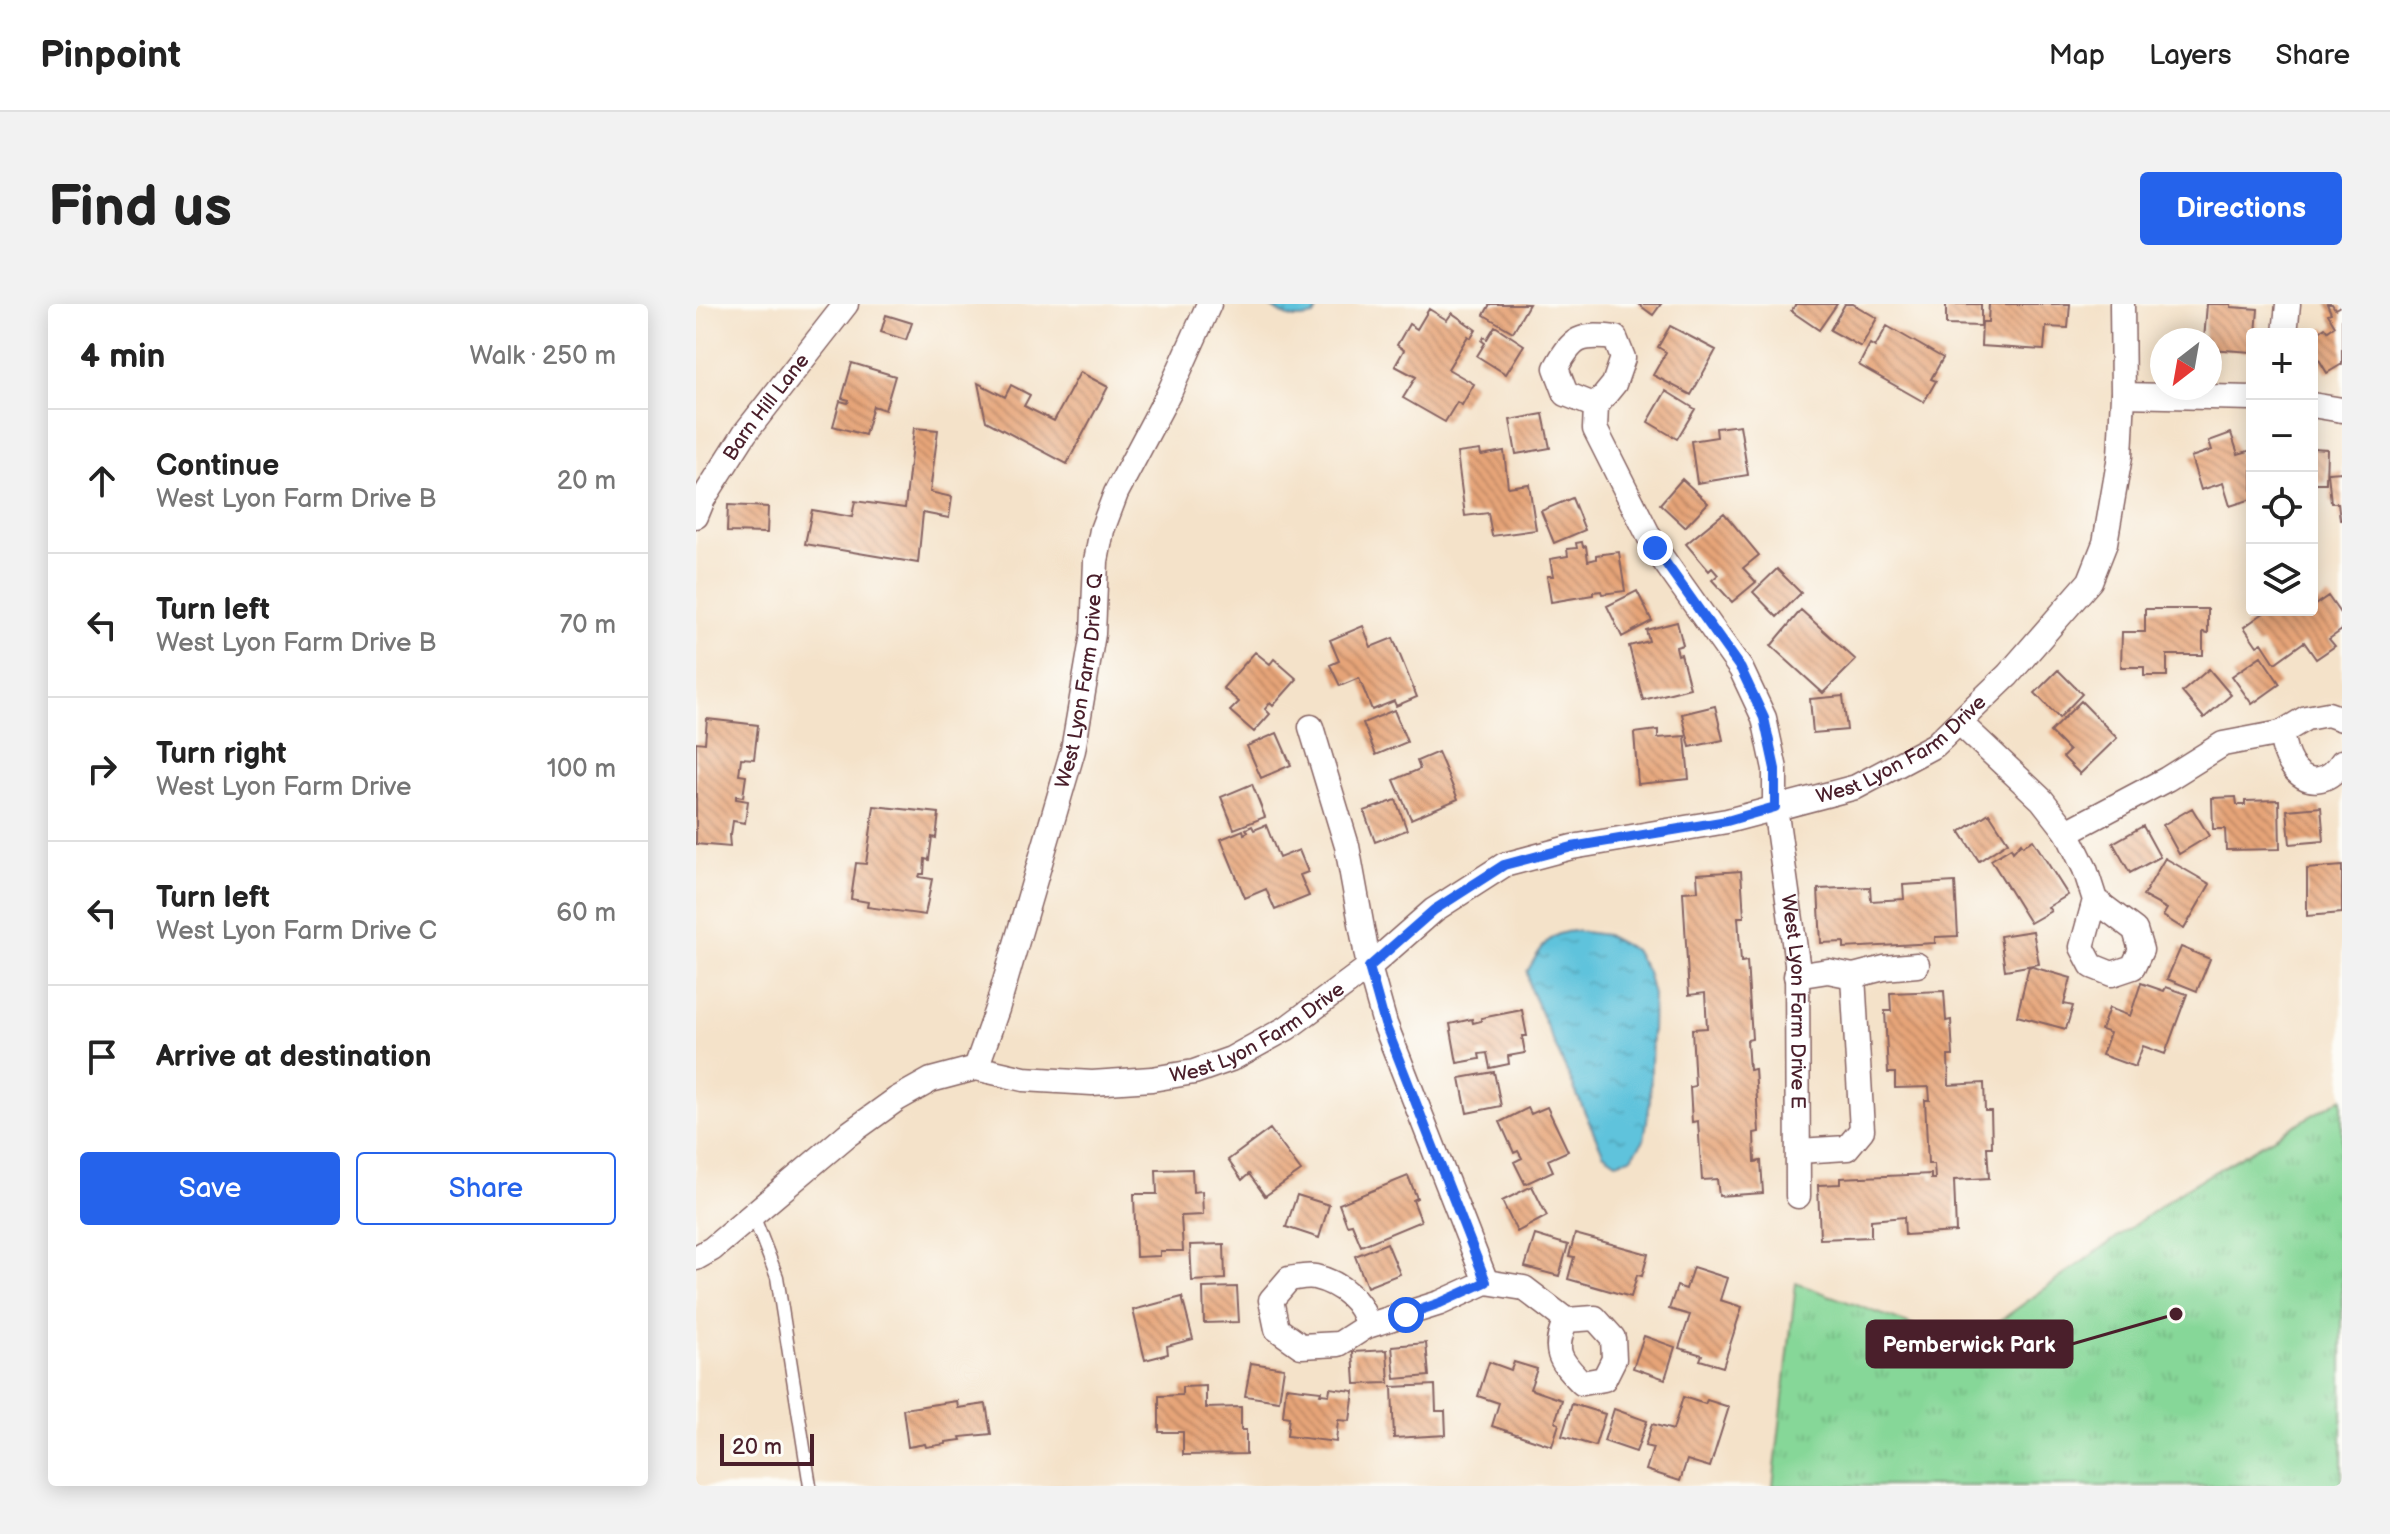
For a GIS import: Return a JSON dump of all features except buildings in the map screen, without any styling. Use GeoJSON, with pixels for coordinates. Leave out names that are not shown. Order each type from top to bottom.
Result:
{"type":"FeatureCollection","features":[{"type":"Feature","properties":{"kind":"street","name":"Barn Hill Lane"},"geometry":{"type":"LineString","coordinates":[[696,516],[703,499],[745,433],[846,304]]}},
{"type":"Feature","properties":{"kind":"street","name":"West Lyon Farm Drive Q"},"geometry":{"type":"LineString","coordinates":[[976,1068],[997,1009],[1073,750],[1093,634],[1096,561],[1102,530],[1116,493],[1170,391],[1209,304]]}},
{"type":"Feature","properties":{"kind":"street","name":"West Lyon Farm Drive"},"geometry":{"type":"LineString","coordinates":[[696,1258],[712,1249],[847,1135],[897,1099],[931,1080],[976,1068],[1024,1079],[1092,1083],[1152,1079],[1194,1072],[1231,1059],[1287,1028],[1369,967],[1434,910],[1504,865],[1572,847],[1727,821],[1856,787],[1935,745],[2008,675],[2090,581],[2105,543],[2113,510],[2120,456],[2122,304]]}},
{"type":"Feature","properties":{"kind":"street"},"geometry":{"type":"LineString","coordinates":[[2286,328],[2288,304]]}},
{"type":"Feature","properties":{"kind":"street"},"geometry":{"type":"LineString","coordinates":[[2123,395],[2246,398]]}},
{"type":"Feature","properties":{"kind":"street","name":"West Lyon Farm Drive E"},"geometry":{"type":"LineString","coordinates":[[1596,406],[1595,429],[1638,518],[1700,614],[1741,669],[1764,718],[1775,769],[1775,807],[1796,976],[1798,1196]]}},
{"type":"Feature","properties":{"kind":"street"},"geometry":{"type":"LineString","coordinates":[[2318,406],[2342,410]]}},
{"type":"Feature","properties":{"kind":"street"},"geometry":{"type":"LineString","coordinates":[[2067,832],[2167,779],[2223,744],[2281,733],[2306,718],[2328,714],[2342,719]]}},
{"type":"Feature","properties":{"kind":"street"},"geometry":{"type":"LineString","coordinates":[[1960,723],[2042,800],[2067,832],[2085,869],[2095,900]]}},
{"type":"Feature","properties":{"kind":"street"},"geometry":{"type":"LineString","coordinates":[[1311,727],[1347,846],[1369,967],[1385,1024],[1486,1282]]}},
{"type":"Feature","properties":{"kind":"street"},"geometry":{"type":"LineString","coordinates":[[2281,733],[2291,766],[2301,775],[2322,780],[2333,775],[2342,762]]}},
{"type":"Feature","properties":{"kind":"street"},"geometry":{"type":"LineString","coordinates":[[1796,976],[1828,971],[1853,976],[1884,968],[1917,965]]}},
{"type":"Feature","properties":{"kind":"street"},"geometry":{"type":"LineString","coordinates":[[1799,1151],[1847,1148],[1862,1130],[1853,976]]}},
{"type":"Feature","properties":{"kind":"street"},"geometry":{"type":"LineString","coordinates":[[1367,1326],[1440,1303],[1486,1282],[1524,1288],[1566,1320]]}},
{"type":"Feature","properties":{"kind":"lane"},"geometry":{"type":"LineString","coordinates":[[753,1215],[777,1277],[810,1486]]}},
{"type":"Feature","properties":{"kind":"green space"},"geometry":{"type":"Polygon","coordinates":[[[2342,1098],[2342,1486],[1773,1486],[1796,1283],[1966,1345],[2183,1190],[2342,1098]]]}},
{"type":"Feature","properties":{"kind":"water"},"geometry":{"type":"Polygon","coordinates":[[[1266,304],[1320,304],[1314,316],[1294,318],[1266,304]]]}},
{"type":"Feature","properties":{"kind":"water"},"geometry":{"type":"Polygon","coordinates":[[[1575,931],[1606,935],[1634,950],[1647,972],[1653,995],[1650,1102],[1644,1140],[1631,1158],[1616,1162],[1603,1153],[1530,989],[1527,972],[1540,950],[1558,934],[1575,931]]]}},
{"type":"Feature","properties":{"kind":"place","name":"Pemberwick Park"},"geometry":{"type":"Point","coordinates":[2176,1314]}},
{"type":"Feature","properties":{"kind":"route"},"geometry":{"type":"LineString","coordinates":[[1406,1315],[1486,1282],[1385,1024],[1369,967],[1434,910],[1504,865],[1572,847],[1727,821],[1775,807],[1775,769],[1764,718],[1741,669],[1655,548]]}}]}
